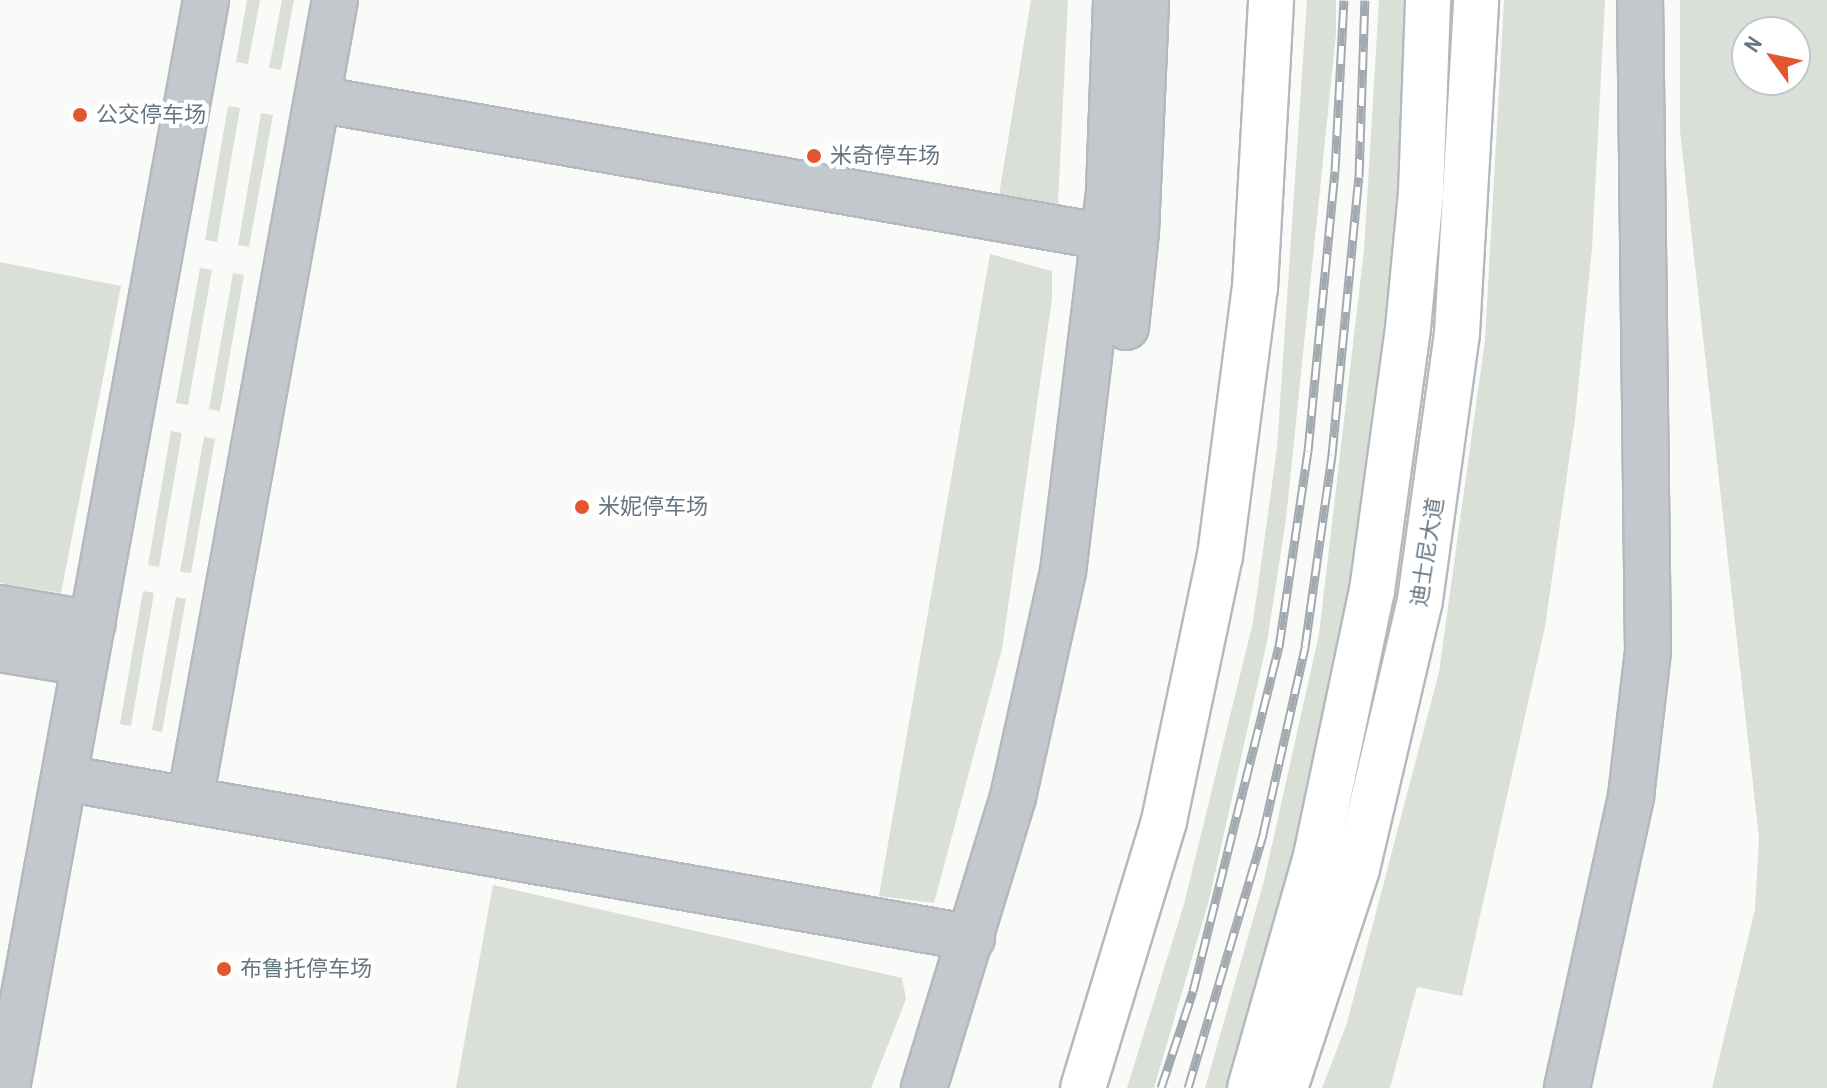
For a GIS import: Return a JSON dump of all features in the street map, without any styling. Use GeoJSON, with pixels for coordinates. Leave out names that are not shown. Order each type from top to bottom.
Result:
{"type":"FeatureCollection","features":[{"type":"Feature","properties":{"kind":"highway"},"geometry":{"type":"LineString","coordinates":[[1083,1088],[1196,687],[1220,556],[1255,288],[1271,0]]}},
{"type":"Feature","properties":{"kind":"highway","name":"迪士尼大道"},"geometry":{"type":"LineString","coordinates":[[1296,1003],[1392,460],[1421,193],[1428,0]]}},
{"type":"Feature","properties":{"kind":"highway","name":"迪士尼大道"},"geometry":{"type":"LineString","coordinates":[[1250,1088],[1296,1003],[1392,733],[1423,585],[1458,318],[1476,0]]}},
{"type":"Feature","properties":{"kind":"highway"},"geometry":{"type":"LineString","coordinates":[[1067,1088],[1121,951]]}},
{"type":"Feature","properties":{"kind":"highway"},"geometry":{"type":"LineString","coordinates":[[1288,1088],[1296,1003]]}},
{"type":"Feature","properties":{"kind":"street"},"geometry":{"type":"LineString","coordinates":[[7,1088],[206,0]]}},
{"type":"Feature","properties":{"kind":"street"},"geometry":{"type":"LineString","coordinates":[[190,800],[335,0]]}},
{"type":"Feature","properties":{"kind":"street"},"geometry":{"type":"LineString","coordinates":[[924,1088],[1013,797],[1063,572],[1105,237],[1116,0]]}},
{"type":"Feature","properties":{"kind":"street"},"geometry":{"type":"LineString","coordinates":[[954,1088],[1049,772],[1098,527],[1136,232],[1146,0]]}},
{"type":"Feature","properties":{"kind":"street"},"geometry":{"type":"LineString","coordinates":[[1569,1081],[1631,796],[1648,651],[1640,0]]}},
{"type":"Feature","properties":{"kind":"street"},"geometry":{"type":"LineString","coordinates":[[317,99],[1105,237]]}},
{"type":"Feature","properties":{"kind":"street"},"geometry":{"type":"LineString","coordinates":[[0,608],[89,644]]}},
{"type":"Feature","properties":{"kind":"street"},"geometry":{"type":"LineString","coordinates":[[0,649],[89,644]]}},
{"type":"Feature","properties":{"kind":"street"},"geometry":{"type":"LineString","coordinates":[[64,778],[972,938]]}},
{"type":"Feature","properties":{"kind":"shaded area"},"geometry":{"type":"Polygon","coordinates":[[[247,0],[260,0],[248,64],[236,62],[247,0]]]}},
{"type":"Feature","properties":{"kind":"shaded area"},"geometry":{"type":"Polygon","coordinates":[[[282,0],[294,0],[281,70],[269,68],[282,0]]]}},
{"type":"Feature","properties":{"kind":"shaded area"},"geometry":{"type":"Polygon","coordinates":[[[1031,0],[1068,0],[1058,204],[999,195],[1031,0]]]}},
{"type":"Feature","properties":{"kind":"shaded area"},"geometry":{"type":"Polygon","coordinates":[[[1307,0],[1336,0],[1336,34],[1286,519],[1267,642],[1209,900],[1154,1088],[1127,1088],[1184,904],[1253,622],[1277,448],[1307,0]]]}},
{"type":"Feature","properties":{"kind":"shaded area"},"geometry":{"type":"Polygon","coordinates":[[[1379,0],[1412,0],[1406,165],[1376,471],[1333,709],[1276,929],[1228,1088],[1205,1088],[1264,881],[1319,634],[1364,250],[1379,0]]]}},
{"type":"Feature","properties":{"kind":"shaded area"},"geometry":{"type":"Polygon","coordinates":[[[1504,0],[1605,0],[1592,248],[1575,419],[1545,627],[1462,996],[1417,987],[1390,1088],[1322,1088],[1347,1023],[1439,672],[1485,340],[1504,0]]]}},
{"type":"Feature","properties":{"kind":"shaded area"},"geometry":{"type":"Polygon","coordinates":[[[1680,0],[1827,0],[1827,1088],[1712,1088],[1755,909],[1759,838],[1680,131],[1680,0]]]}},
{"type":"Feature","properties":{"kind":"shaded area"},"geometry":{"type":"Polygon","coordinates":[[[228,106],[240,108],[217,242],[205,240],[228,106]]]}},
{"type":"Feature","properties":{"kind":"shaded area"},"geometry":{"type":"Polygon","coordinates":[[[261,113],[273,115],[249,247],[238,245],[261,113]]]}},
{"type":"Feature","properties":{"kind":"shaded area"},"geometry":{"type":"Polygon","coordinates":[[[990,254],[1052,271],[1052,299],[1002,649],[934,903],[879,896],[990,254]]]}},
{"type":"Feature","properties":{"kind":"shaded area"},"geometry":{"type":"Polygon","coordinates":[[[0,262],[121,286],[61,593],[0,583],[0,262]]]}},
{"type":"Feature","properties":{"kind":"shaded area"},"geometry":{"type":"Polygon","coordinates":[[[200,268],[212,270],[188,405],[176,403],[200,268]]]}},
{"type":"Feature","properties":{"kind":"shaded area"},"geometry":{"type":"Polygon","coordinates":[[[233,273],[244,275],[220,411],[209,409],[233,273]]]}},
{"type":"Feature","properties":{"kind":"shaded area"},"geometry":{"type":"Polygon","coordinates":[[[171,431],[182,433],[159,567],[148,565],[171,431]]]}},
{"type":"Feature","properties":{"kind":"shaded area"},"geometry":{"type":"Polygon","coordinates":[[[204,437],[215,439],[191,573],[180,572],[204,437]]]}},
{"type":"Feature","properties":{"kind":"shaded area"},"geometry":{"type":"Polygon","coordinates":[[[143,591],[154,593],[131,726],[120,724],[143,591]]]}},
{"type":"Feature","properties":{"kind":"shaded area"},"geometry":{"type":"Polygon","coordinates":[[[176,597],[186,599],[162,732],[152,730],[176,597]]]}},
{"type":"Feature","properties":{"kind":"shaded area"},"geometry":{"type":"Polygon","coordinates":[[[493,885],[902,978],[906,999],[871,1088],[456,1088],[493,885]]]}},
{"type":"Feature","properties":{"kind":"railway"},"geometry":{"type":"LineString","coordinates":[[1161,1088],[1193,991],[1279,647],[1308,451],[1335,171],[1344,0]]}},
{"type":"Feature","properties":{"kind":"railway"},"geometry":{"type":"LineString","coordinates":[[1188,1088],[1263,834],[1305,647],[1332,455],[1359,177],[1365,0]]}},
{"type":"Feature","properties":{"kind":"place","name":"公交停车场"},"geometry":{"type":"Point","coordinates":[80,115]}},
{"type":"Feature","properties":{"kind":"place","name":"米奇停车场"},"geometry":{"type":"Point","coordinates":[814,156]}},
{"type":"Feature","properties":{"kind":"place","name":"米妮停车场"},"geometry":{"type":"Point","coordinates":[582,507]}},
{"type":"Feature","properties":{"kind":"place","name":"布鲁托停车场"},"geometry":{"type":"Point","coordinates":[224,969]}}]}
